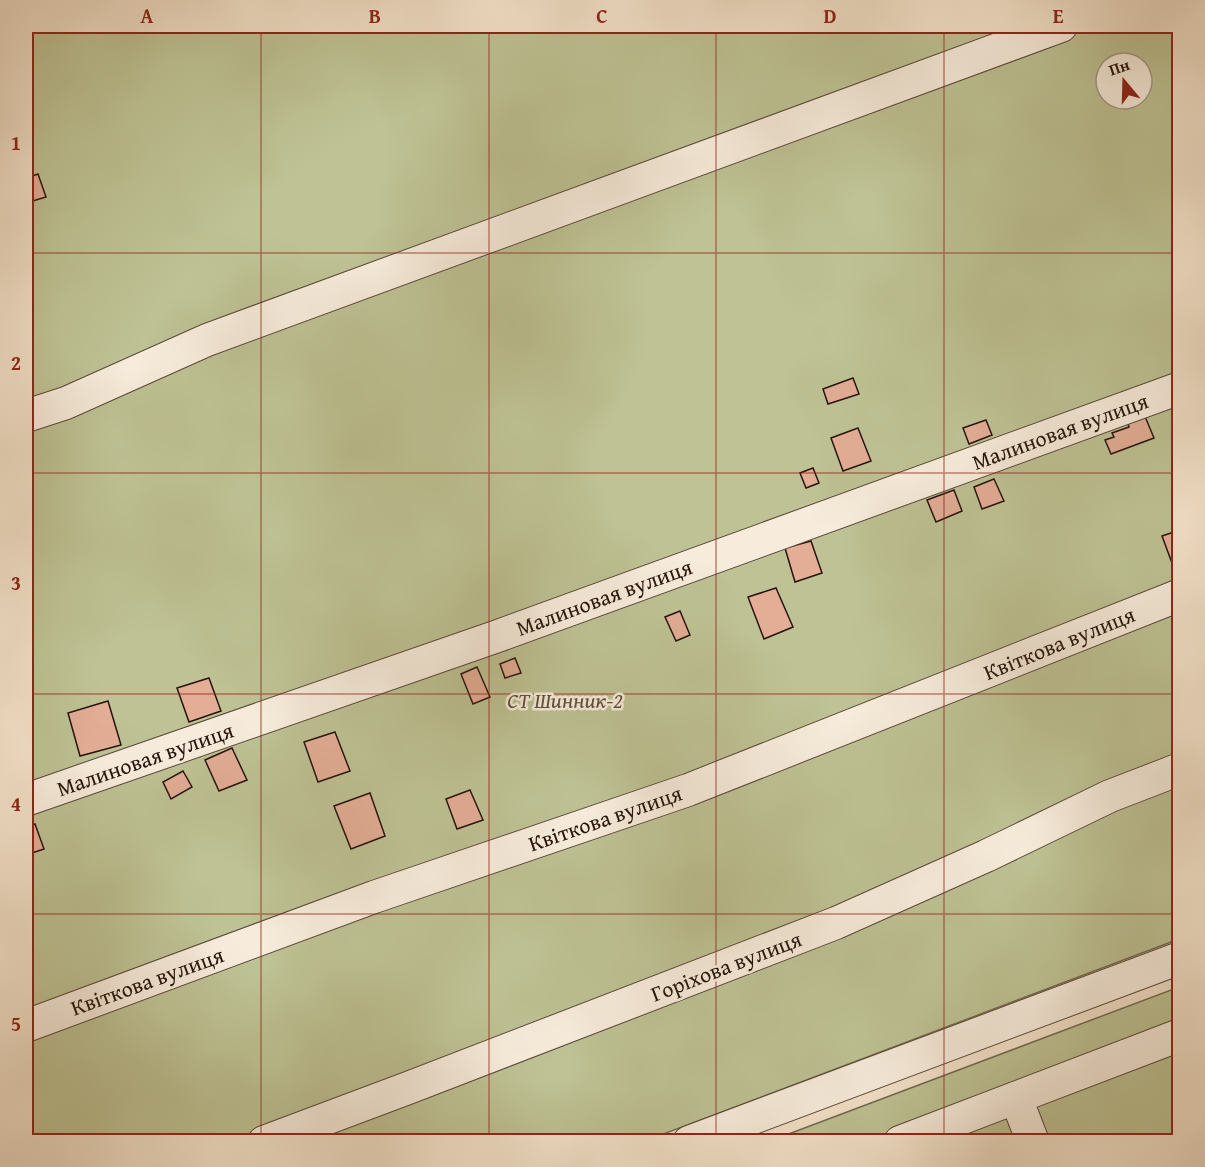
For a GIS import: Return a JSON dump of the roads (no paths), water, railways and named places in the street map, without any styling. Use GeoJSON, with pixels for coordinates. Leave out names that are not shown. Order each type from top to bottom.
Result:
{"type":"FeatureCollection","features":[{"type":"Feature","properties":{"kind":"street"},"geometry":{"type":"LineString","coordinates":[[26,416],[66,403],[207,340],[1061,26]]}},
{"type":"Feature","properties":{"kind":"street","name":"Малиновая вулиця"},"geometry":{"type":"LineString","coordinates":[[26,800],[495,637],[1179,388]]}},
{"type":"Feature","properties":{"kind":"street","name":"Квіткова вулиця"},"geometry":{"type":"LineString","coordinates":[[26,1026],[374,897],[688,790],[1179,595]]}},
{"type":"Feature","properties":{"kind":"street","name":"Горіхова вулиця"},"geometry":{"type":"LineString","coordinates":[[264,1142],[836,923],[986,856],[1110,796],[1179,769]]}},
{"type":"Feature","properties":{"kind":"street"},"geometry":{"type":"LineString","coordinates":[[689,1142],[1179,958]]}},
{"type":"Feature","properties":{"kind":"street"},"geometry":{"type":"LineString","coordinates":[[900,1142],[1179,1035]]}},
{"type":"Feature","properties":{"kind":"street"},"geometry":{"type":"LineString","coordinates":[[1016,1098],[1033,1142]]}},
{"type":"Feature","properties":{"kind":"park label","name":"СТ Шинник-2"},"geometry":{"type":"Point","coordinates":[565,700]}}]}
